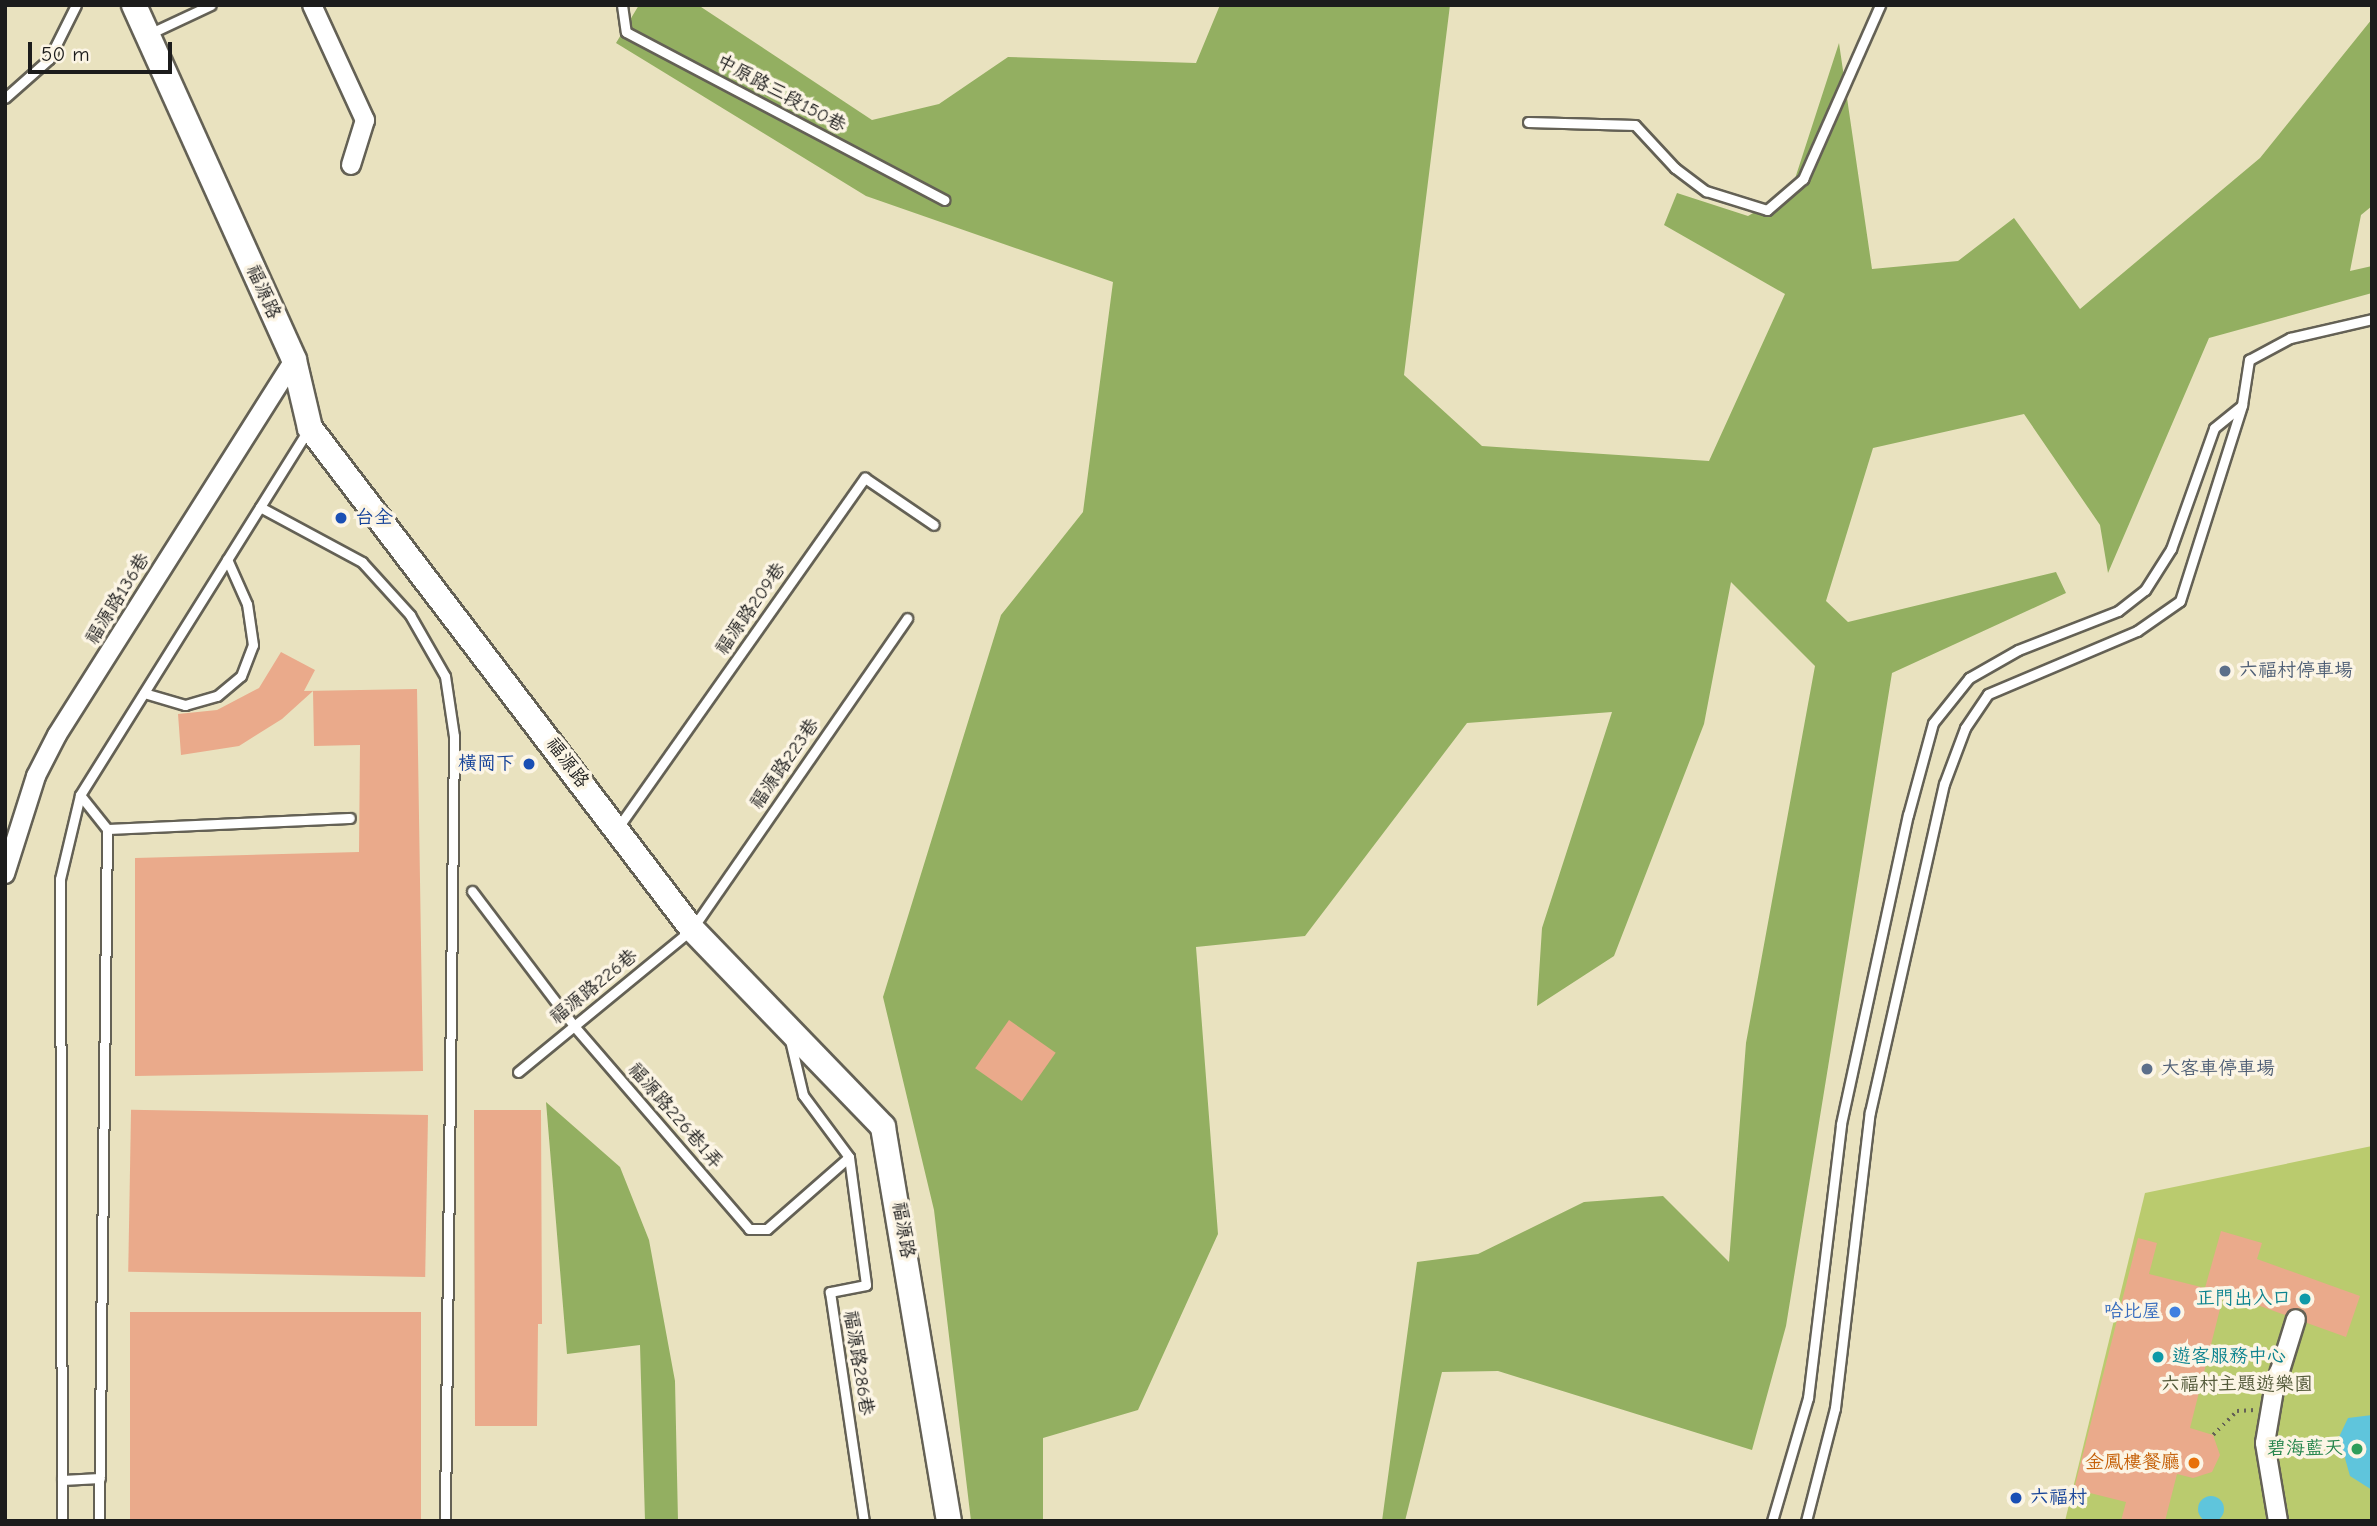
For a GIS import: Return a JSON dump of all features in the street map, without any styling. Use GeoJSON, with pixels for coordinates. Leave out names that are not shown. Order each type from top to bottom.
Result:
{"type":"FeatureCollection","features":[{"type":"Feature","properties":{"kind":"street","name":"福源路"},"geometry":{"type":"LineString","coordinates":[[134,5],[294,360],[310,428],[692,929],[883,1127],[949,1521]]}},
{"type":"Feature","properties":{"kind":"street"},"geometry":{"type":"LineString","coordinates":[[312,5],[365,120],[351,165]]}},
{"type":"Feature","properties":{"kind":"street","name":"福源路136巷"},"geometry":{"type":"LineString","coordinates":[[5,874],[36,776],[57,735],[294,360]]}},
{"type":"Feature","properties":{"kind":"street"},"geometry":{"type":"LineString","coordinates":[[2278,1521],[2265,1443],[2271,1410],[2296,1319]]}},
{"type":"Feature","properties":{"kind":"lane"},"geometry":{"type":"LineString","coordinates":[[5,98],[49,59],[76,5]]}},
{"type":"Feature","properties":{"kind":"lane"},"geometry":{"type":"LineString","coordinates":[[147,35],[211,5]]}},
{"type":"Feature","properties":{"kind":"lane","name":"中原路三段150巷"},"geometry":{"type":"LineString","coordinates":[[622,5],[626,32],[944,200]]}},
{"type":"Feature","properties":{"kind":"lane"},"geometry":{"type":"LineString","coordinates":[[1528,121],[1635,125],[1675,168],[1706,191],[1767,210],[1803,179],[1880,5]]}},
{"type":"Feature","properties":{"kind":"lane"},"geometry":{"type":"LineString","coordinates":[[1806,1521],[1835,1408],[1870,1112],[1944,784],[1965,728],[1988,694],[2137,631],[2180,601],[2242,405],[2249,360],[2290,338],[2372,319]]}},
{"type":"Feature","properties":{"kind":"lane"},"geometry":{"type":"LineString","coordinates":[[1772,1521],[1808,1398],[1841,1124],[1908,815],[1933,723],[1969,678],[2018,650],[2119,611],[2144,590],[2171,549],[2214,428],[2242,405]]}},
{"type":"Feature","properties":{"kind":"lane"},"geometry":{"type":"LineString","coordinates":[[62,1521],[60,878],[79,795],[310,428]]}},
{"type":"Feature","properties":{"kind":"lane","name":"福源路209巷"},"geometry":{"type":"LineString","coordinates":[[617,829],[865,478],[934,525]]}},
{"type":"Feature","properties":{"kind":"lane"},"geometry":{"type":"LineString","coordinates":[[260,507],[362,562],[410,615],[445,676],[454,736],[445,1521]]}},
{"type":"Feature","properties":{"kind":"lane"},"geometry":{"type":"LineString","coordinates":[[144,693],[185,705],[217,696],[241,676],[253,645],[247,604],[227,559]]}},
{"type":"Feature","properties":{"kind":"lane","name":"福源路223巷"},"geometry":{"type":"LineString","coordinates":[[692,929],[906,618]]}},
{"type":"Feature","properties":{"kind":"lane"},"geometry":{"type":"LineString","coordinates":[[79,795],[107,829],[99,1521]]}},
{"type":"Feature","properties":{"kind":"lane"},"geometry":{"type":"LineString","coordinates":[[107,829],[350,818]]}},
{"type":"Feature","properties":{"kind":"lane","name":"福源路226巷1弄"},"geometry":{"type":"LineString","coordinates":[[472,891],[575,1026],[749,1229],[767,1229],[849,1157]]}},
{"type":"Feature","properties":{"kind":"lane","name":"福源路226巷"},"geometry":{"type":"LineString","coordinates":[[518,1072],[692,929]]}},
{"type":"Feature","properties":{"kind":"lane"},"geometry":{"type":"LineString","coordinates":[[787,1028],[803,1095],[849,1157]]}},
{"type":"Feature","properties":{"kind":"lane","name":"福源路286巷"},"geometry":{"type":"LineString","coordinates":[[849,1157],[866,1285],[830,1293],[864,1521]]}},
{"type":"Feature","properties":{"kind":"lane"},"geometry":{"type":"LineString","coordinates":[[62,1480],[100,1478]]}},
{"type":"Feature","properties":{"kind":"path"},"geometry":{"type":"LineString","coordinates":[[2213,1435],[2237,1411],[2271,1410]]}},
{"type":"Feature","properties":{"kind":"green space"},"geometry":{"type":"Polygon","coordinates":[[[639,5],[698,5],[872,120],[939,104],[1008,57],[1196,63],[1220,5],[1450,5],[1404,375],[1482,446],[1709,461],[1785,294],[1664,225],[1677,193],[1748,216],[1791,191],[1839,43],[1872,269],[1958,261],[2014,218],[2080,309],[2260,158],[2372,19],[2372,206],[2361,215],[2350,271],[2372,266],[2372,293],[2209,338],[2108,573],[2100,525],[2024,414],[1873,448],[1826,601],[1848,622],[2056,572],[2066,593],[1892,673],[1786,1326],[1752,1450],[1498,1371],[1442,1372],[1405,1521],[1382,1521],[1417,1262],[1478,1254],[1584,1202],[1663,1196],[1729,1262],[1746,1043],[1815,666],[1731,582],[1704,724],[1614,956],[1537,1006],[1542,928],[1612,712],[1467,723],[1305,936],[1196,947],[1218,1234],[1138,1410],[1043,1438],[1043,1521],[971,1521],[934,1210],[883,997],[1001,615],[1083,512],[1113,282],[866,196],[616,43],[639,5]]]}},
{"type":"Feature","properties":{"kind":"green space"},"geometry":{"type":"Polygon","coordinates":[[[546,1102],[620,1167],[649,1240],[675,1381],[678,1521],[645,1521],[640,1345],[567,1354],[546,1102]]]}},
{"type":"Feature","properties":{"kind":"green space","name":"六福村主題遊樂園"},"geometry":{"type":"Polygon","coordinates":[[[2372,1146],[2372,1521],[2065,1521],[2145,1193],[2372,1146]]]}},
{"type":"Feature","properties":{"kind":"water","name":"碧海藍天"},"geometry":{"type":"Polygon","coordinates":[[[2372,1415],[2372,1490],[2350,1476],[2339,1437],[2348,1418],[2372,1415]]]}},
{"type":"Feature","properties":{"kind":"water"},"geometry":{"type":"Polygon","coordinates":[[[2211,1496],[2220,1500],[2224,1509],[2220,1518],[2211,1522],[2202,1518],[2198,1509],[2202,1500],[2211,1496]]]}},
{"type":"Feature","properties":{"kind":"building"},"geometry":{"type":"Polygon","coordinates":[[[281,652],[315,670],[304,691],[417,689],[423,1071],[135,1076],[135,858],[359,852],[360,745],[314,746],[313,691],[282,719],[239,746],[181,755],[178,714],[217,710],[259,688],[281,652]]]}},
{"type":"Feature","properties":{"kind":"building"},"geometry":{"type":"Polygon","coordinates":[[[1009,1020],[1056,1053],[1022,1101],[975,1068],[1009,1020]]]}},
{"type":"Feature","properties":{"kind":"building"},"geometry":{"type":"Polygon","coordinates":[[[131,1110],[428,1115],[425,1277],[128,1272],[131,1110]]]}},
{"type":"Feature","properties":{"kind":"building"},"geometry":{"type":"Polygon","coordinates":[[[474,1110],[541,1110],[542,1324],[538,1324],[537,1426],[475,1426],[474,1110]]]}},
{"type":"Feature","properties":{"kind":"building","name":"遊客服務中心"},"geometry":{"type":"Polygon","coordinates":[[[2221,1231],[2262,1243],[2257,1259],[2360,1296],[2346,1337],[2307,1323],[2300,1308],[2285,1315],[2224,1293],[2190,1428],[2213,1435],[2220,1455],[2212,1472],[2193,1478],[2177,1474],[2165,1521],[2121,1521],[2126,1502],[2074,1489],[2138,1238],[2157,1243],[2149,1274],[2205,1288],[2221,1231]]]}},
{"type":"Feature","properties":{"kind":"building"},"geometry":{"type":"Polygon","coordinates":[[[130,1312],[421,1312],[421,1521],[130,1521],[130,1312]]]}},
{"type":"Feature","properties":{"kind":"place","name":"台全"},"geometry":{"type":"Point","coordinates":[341,518]}},
{"type":"Feature","properties":{"kind":"place","name":"六福村停車場"},"geometry":{"type":"Point","coordinates":[2225,671]}},
{"type":"Feature","properties":{"kind":"place","name":"橫岡下"},"geometry":{"type":"Point","coordinates":[529,764]}},
{"type":"Feature","properties":{"kind":"place","name":"大客車停車場"},"geometry":{"type":"Point","coordinates":[2147,1069]}},
{"type":"Feature","properties":{"kind":"place","name":"正門出入口"},"geometry":{"type":"Point","coordinates":[2305,1299]}},
{"type":"Feature","properties":{"kind":"place","name":"哈比屋"},"geometry":{"type":"Point","coordinates":[2175,1312]}},
{"type":"Feature","properties":{"kind":"place","name":"遊客服務中心"},"geometry":{"type":"Point","coordinates":[2158,1357]}},
{"type":"Feature","properties":{"kind":"place","name":"碧海藍天"},"geometry":{"type":"Point","coordinates":[2357,1449]}},
{"type":"Feature","properties":{"kind":"place","name":"金鳳樓餐廳"},"geometry":{"type":"Point","coordinates":[2194,1463]}},
{"type":"Feature","properties":{"kind":"place","name":"六福村"},"geometry":{"type":"Point","coordinates":[2016,1498]}}]}
